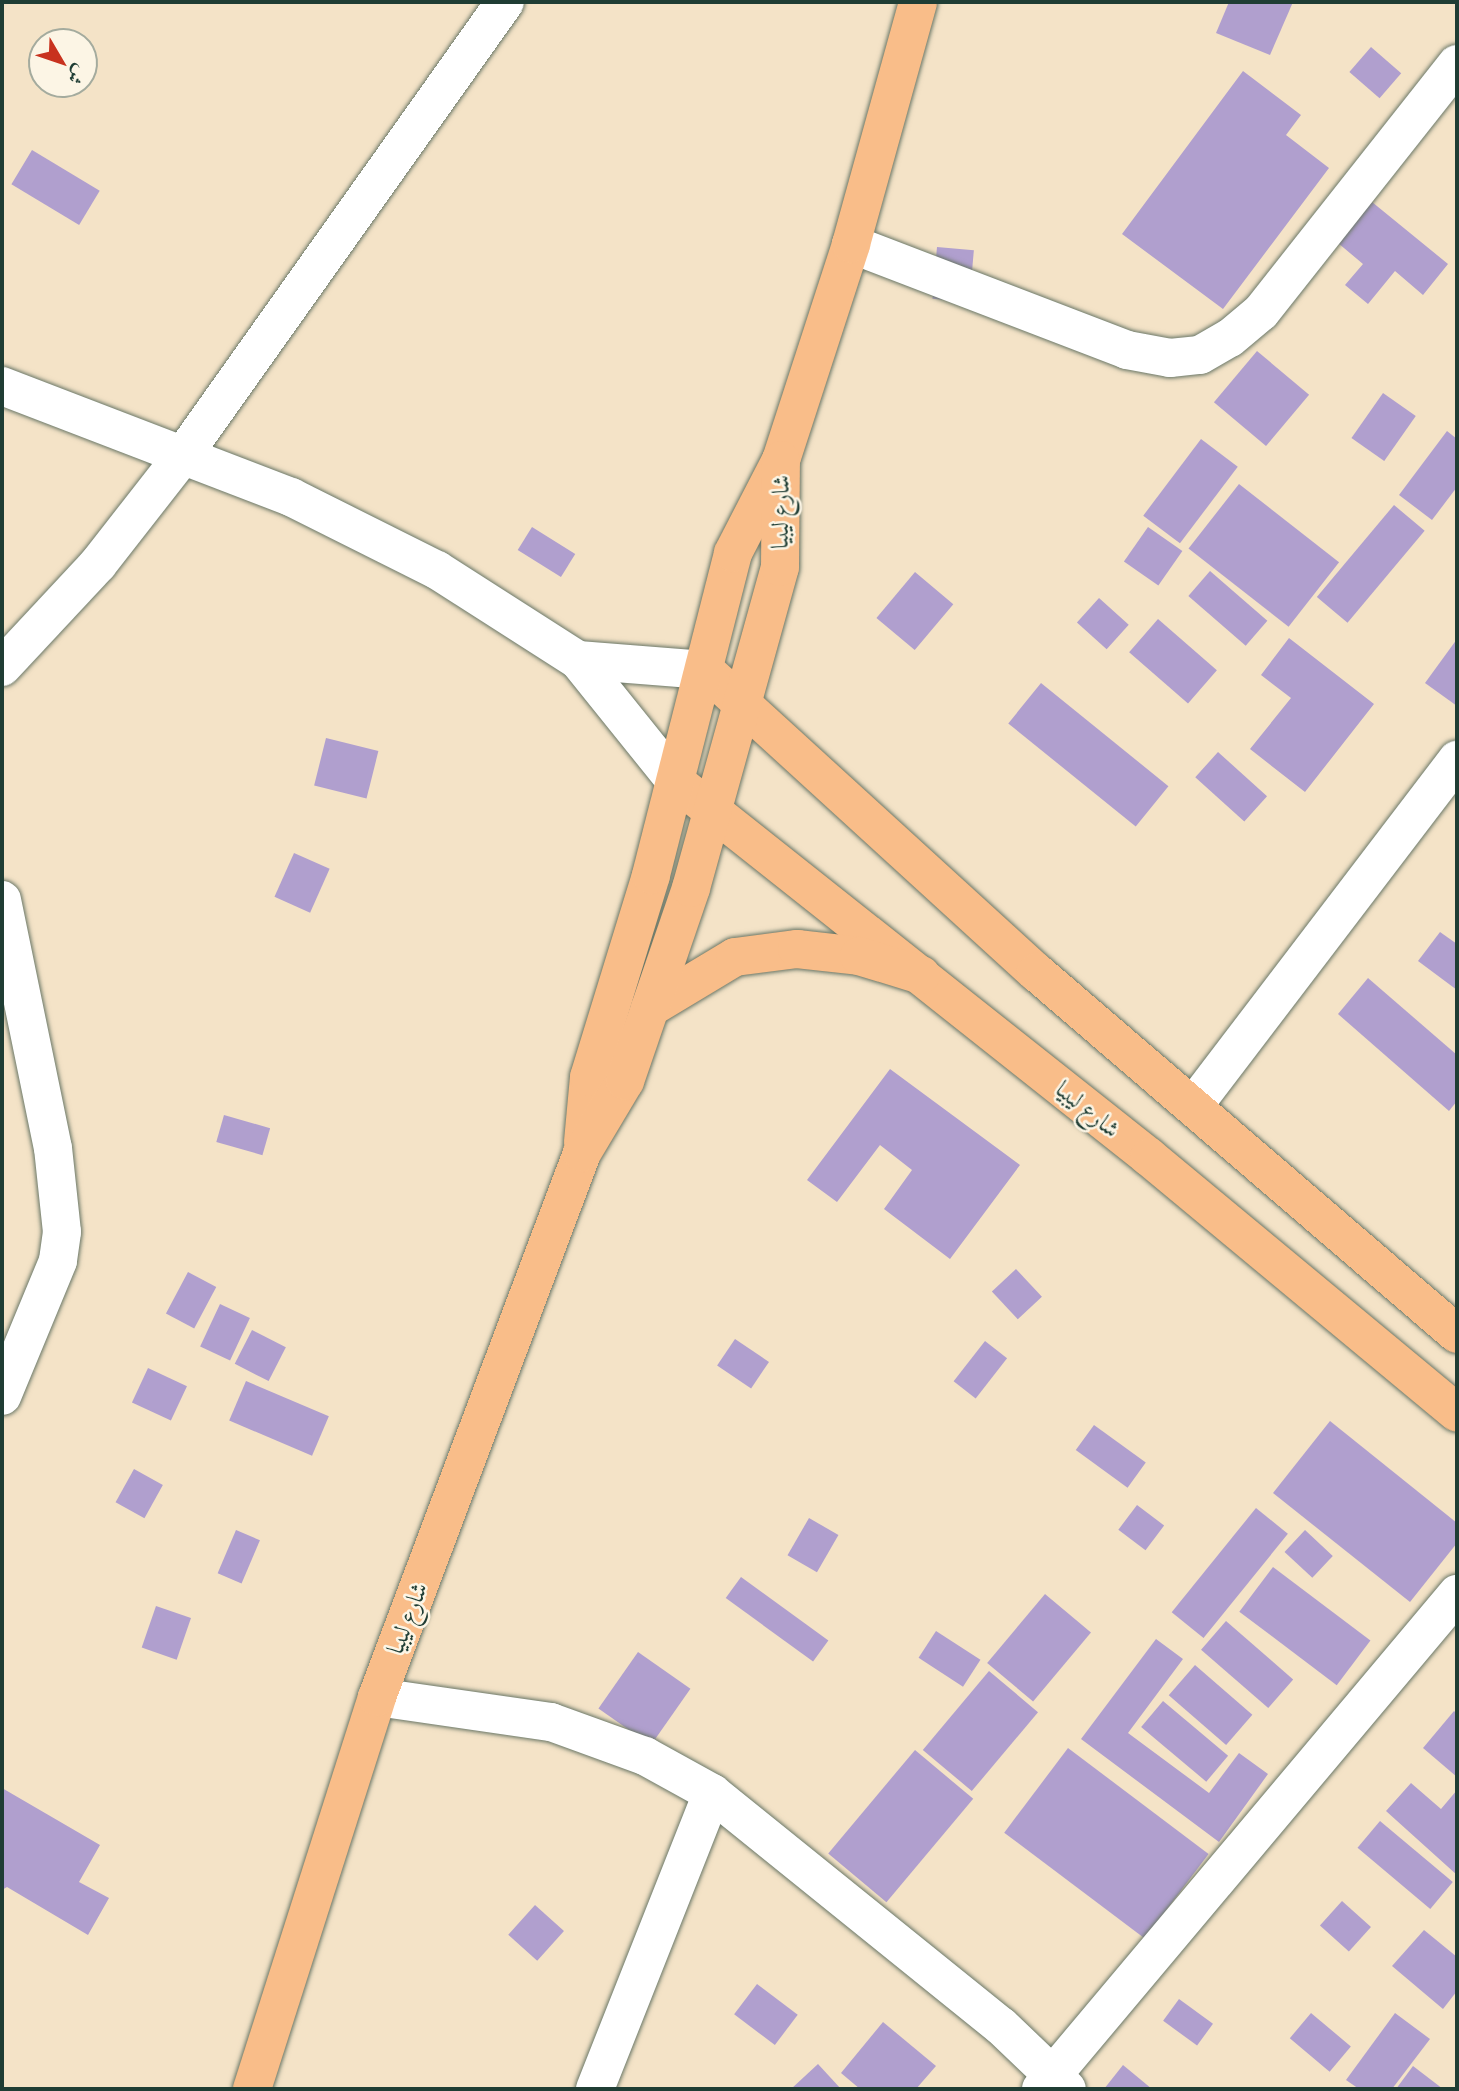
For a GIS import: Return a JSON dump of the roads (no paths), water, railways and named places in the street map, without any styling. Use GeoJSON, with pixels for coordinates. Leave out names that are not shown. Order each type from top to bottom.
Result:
{"type":"FeatureCollection","features":[{"type":"Feature","properties":{"kind":"main road"},"geometry":{"type":"LineString","coordinates":[[781,460],[851,244],[918,2]]}},
{"type":"Feature","properties":{"kind":"main road","name":"شارع ليبيا"},"geometry":{"type":"LineString","coordinates":[[582,1153],[589,1077],[676,782],[733,554],[781,460]]}},
{"type":"Feature","properties":{"kind":"main road","name":"شارع ليبيا"},"geometry":{"type":"LineString","coordinates":[[252,2089],[377,1697],[582,1153],[625,1081],[715,812],[780,567],[781,460]]}},
{"type":"Feature","properties":{"kind":"main road"},"geometry":{"type":"LineString","coordinates":[[705,670],[745,702],[905,855],[1457,1334]]}},
{"type":"Feature","properties":{"kind":"main road","name":"شارع ليبيا"},"geometry":{"type":"LineString","coordinates":[[676,782],[921,975],[1457,1413]]}},
{"type":"Feature","properties":{"kind":"main road"},"geometry":{"type":"LineString","coordinates":[[650,1008],[735,957],[797,948],[859,956],[921,975]]}},
{"type":"Feature","properties":{"kind":"street"},"geometry":{"type":"LineString","coordinates":[[2,667],[98,564],[184,454],[506,2]]}},
{"type":"Feature","properties":{"kind":"street"},"geometry":{"type":"LineString","coordinates":[[851,244],[1128,351],[1170,358],[1200,355],[1230,338],[1261,312],[1457,64]]}},
{"type":"Feature","properties":{"kind":"street"},"geometry":{"type":"LineString","coordinates":[[2,386],[184,454],[333,516],[436,570],[578,660],[676,782]]}},
{"type":"Feature","properties":{"kind":"street"},"geometry":{"type":"LineString","coordinates":[[578,660],[705,670]]}},
{"type":"Feature","properties":{"kind":"street"},"geometry":{"type":"LineString","coordinates":[[1194,1105],[1457,760]]}},
{"type":"Feature","properties":{"kind":"street"},"geometry":{"type":"LineString","coordinates":[[2,900],[53,1148],[62,1232],[58,1261],[2,1396]]}},
{"type":"Feature","properties":{"kind":"street"},"geometry":{"type":"LineString","coordinates":[[377,1697],[551,1722],[645,1756],[712,1793],[868,1916],[1054,2085],[1457,1594]]}},
{"type":"Feature","properties":{"kind":"street"},"geometry":{"type":"LineString","coordinates":[[595,2089],[712,1793]]}}]}
